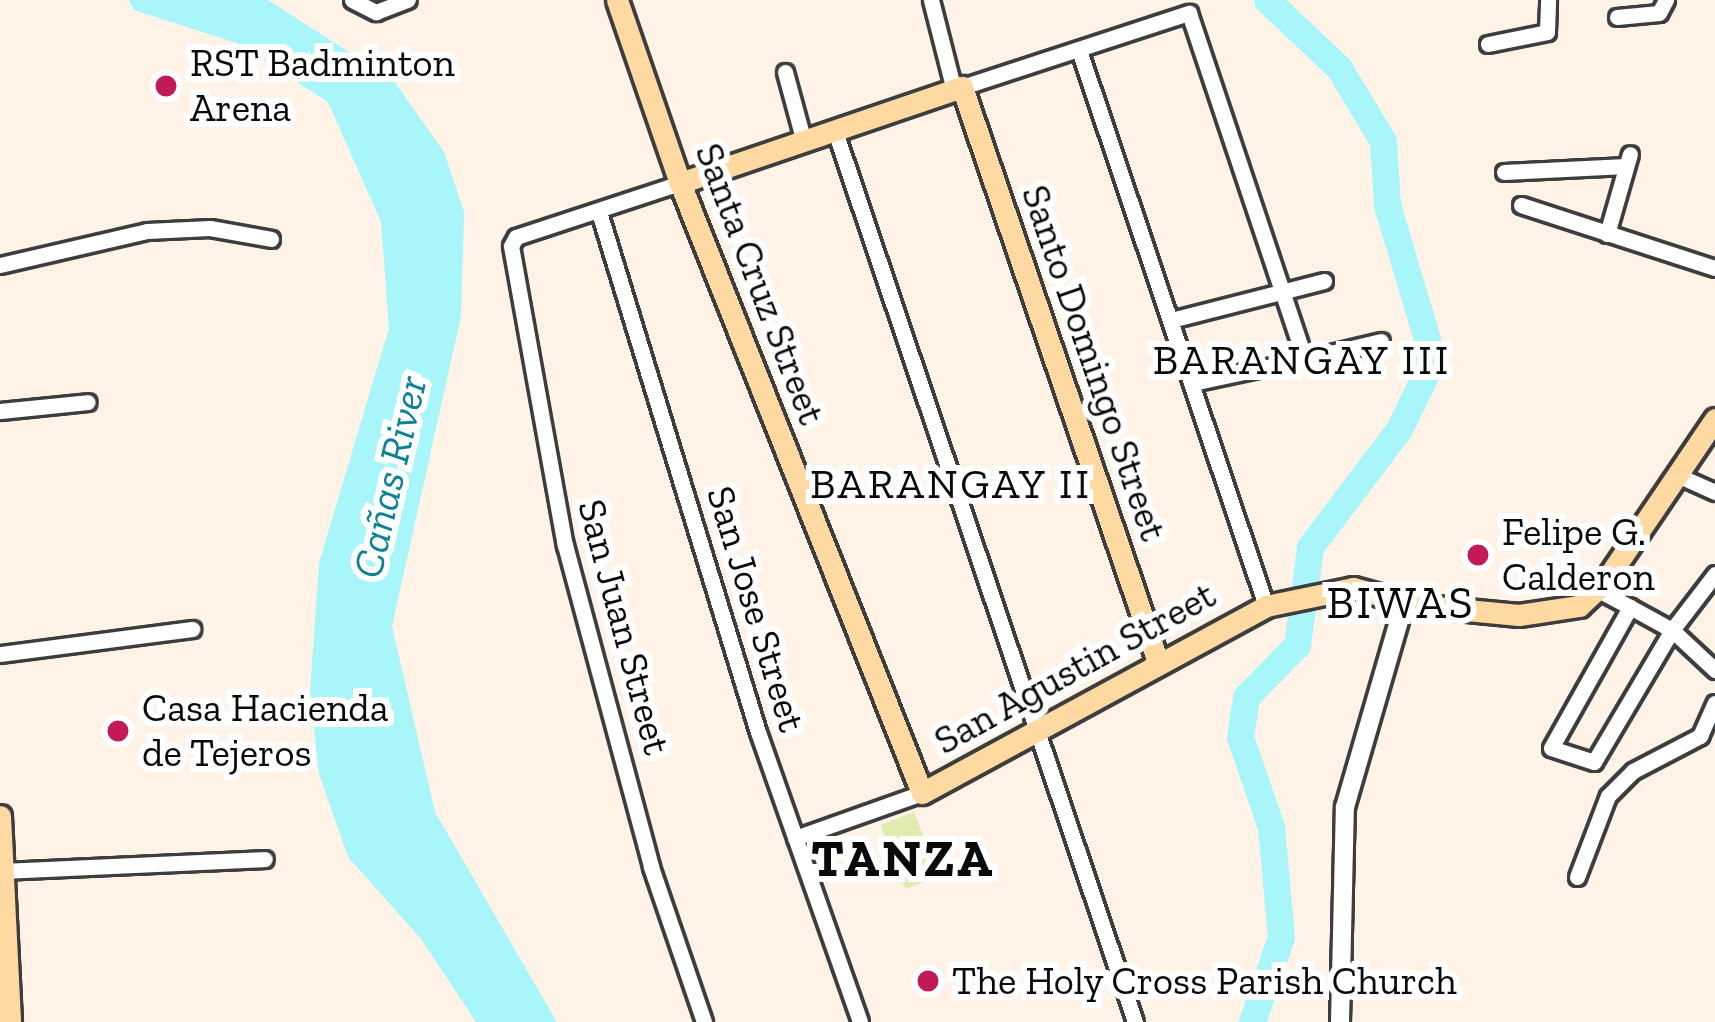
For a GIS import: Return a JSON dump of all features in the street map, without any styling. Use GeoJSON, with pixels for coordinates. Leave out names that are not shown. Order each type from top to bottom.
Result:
{"type":"FeatureCollection","features":[{"type":"Feature","properties":{"kind":"main road","name":"Santa Cruz Street"},"geometry":{"type":"LineString","coordinates":[[617,0],[680,183],[922,793]]}},
{"type":"Feature","properties":{"kind":"main road"},"geometry":{"type":"LineString","coordinates":[[680,183],[958,89]]}},
{"type":"Feature","properties":{"kind":"main road","name":"Santo Domingo Street"},"geometry":{"type":"LineString","coordinates":[[958,89],[1159,662]]}},
{"type":"Feature","properties":{"kind":"main road","name":"San Agustin Street"},"geometry":{"type":"LineString","coordinates":[[922,793],[1042,731],[1159,662],[1288,599],[1366,588],[1404,606],[1544,615],[1579,607],[1598,590],[1715,419]]}},
{"type":"Feature","properties":{"kind":"main road"},"geometry":{"type":"LineString","coordinates":[[0,816],[10,1022]]}},
{"type":"Feature","properties":{"kind":"street"},"geometry":{"type":"LineString","coordinates":[[352,0],[376,12],[408,0]]}},
{"type":"Feature","properties":{"kind":"street"},"geometry":{"type":"LineString","coordinates":[[931,0],[958,89],[1079,50],[1187,7],[1305,359]]}},
{"type":"Feature","properties":{"kind":"street"},"geometry":{"type":"LineString","coordinates":[[1488,44],[1547,32],[1548,0]]}},
{"type":"Feature","properties":{"kind":"street"},"geometry":{"type":"LineString","coordinates":[[1617,17],[1659,13],[1666,0]]}},
{"type":"Feature","properties":{"kind":"street"},"geometry":{"type":"LineString","coordinates":[[1079,50],[1266,606]]}},
{"type":"Feature","properties":{"kind":"street"},"geometry":{"type":"LineString","coordinates":[[785,72],[804,142]]}},
{"type":"Feature","properties":{"kind":"street"},"geometry":{"type":"LineString","coordinates":[[835,131],[1042,731],[1135,1022]]}},
{"type":"Feature","properties":{"kind":"street"},"geometry":{"type":"LineString","coordinates":[[1504,172],[1628,160],[1607,234]]}},
{"type":"Feature","properties":{"kind":"street"},"geometry":{"type":"LineString","coordinates":[[599,212],[680,183]]}},
{"type":"Feature","properties":{"kind":"street"},"geometry":{"type":"LineString","coordinates":[[1521,205],[1715,268]]}},
{"type":"Feature","properties":{"kind":"street","name":"San Juan Street"},"geometry":{"type":"LineString","coordinates":[[599,212],[512,240],[565,545],[652,867],[704,1022]]}},
{"type":"Feature","properties":{"kind":"street","name":"San Jose Street"},"geometry":{"type":"LineString","coordinates":[[599,212],[795,838],[860,1022]]}},
{"type":"Feature","properties":{"kind":"street"},"geometry":{"type":"LineString","coordinates":[[0,265],[147,231],[210,228],[271,239]]}},
{"type":"Feature","properties":{"kind":"street"},"geometry":{"type":"LineString","coordinates":[[1171,320],[1324,281]]}},
{"type":"Feature","properties":{"kind":"street"},"geometry":{"type":"LineString","coordinates":[[1192,383],[1381,341]]}},
{"type":"Feature","properties":{"kind":"street"},"geometry":{"type":"LineString","coordinates":[[0,411],[88,402]]}},
{"type":"Feature","properties":{"kind":"street"},"geometry":{"type":"LineString","coordinates":[[1678,476],[1715,492]]}},
{"type":"Feature","properties":{"kind":"street"},"geometry":{"type":"LineString","coordinates":[[1630,607],[1551,748],[1594,762],[1672,630],[1715,574]]}},
{"type":"Feature","properties":{"kind":"street"},"geometry":{"type":"LineString","coordinates":[[1598,590],[1672,630],[1715,670]]}},
{"type":"Feature","properties":{"kind":"street"},"geometry":{"type":"LineString","coordinates":[[1340,1022],[1345,807],[1404,606]]}},
{"type":"Feature","properties":{"kind":"street"},"geometry":{"type":"LineString","coordinates":[[0,654],[192,629]]}},
{"type":"Feature","properties":{"kind":"street"},"geometry":{"type":"LineString","coordinates":[[1577,877],[1609,796],[1633,771],[1700,736],[1715,703]]}},
{"type":"Feature","properties":{"kind":"street","name":"San Agustin Street"},"geometry":{"type":"LineString","coordinates":[[795,838],[922,793]]}},
{"type":"Feature","properties":{"kind":"street"},"geometry":{"type":"LineString","coordinates":[[3,871],[266,859]]}},
{"type":"Feature","properties":{"kind":"green space"},"geometry":{"type":"Polygon","coordinates":[[[914,812],[939,876],[905,889],[880,825],[914,812]]]}},
{"type":"Feature","properties":{"kind":"water","name":"Cañas River"},"geometry":{"type":"Polygon","coordinates":[[[129,0],[268,0],[394,81],[444,152],[464,212],[461,316],[392,626],[435,812],[557,1022],[476,1022],[421,939],[348,857],[319,774],[310,692],[319,563],[389,328],[381,222],[328,102],[237,43],[134,10],[129,0]]]}},
{"type":"Feature","properties":{"kind":"waterway"},"geometry":{"type":"LineString","coordinates":[[1252,1022],[1281,937],[1271,827],[1240,737],[1246,697],[1297,645],[1310,547],[1399,429],[1424,378],[1427,339],[1387,205],[1383,141],[1339,68],[1267,0]]}},
{"type":"Feature","properties":{"kind":"place","name":"RST Badminton Arena"},"geometry":{"type":"Point","coordinates":[166,86]}},
{"type":"Feature","properties":{"kind":"place","name":"Felipe G. Calderon"},"geometry":{"type":"Point","coordinates":[1478,555]}},
{"type":"Feature","properties":{"kind":"place","name":"Casa Hacienda de Tejeros"},"geometry":{"type":"Point","coordinates":[118,731]}},
{"type":"Feature","properties":{"kind":"place","name":"The Holy Cross Parish Church"},"geometry":{"type":"Point","coordinates":[928,981]}},
{"type":"Feature","properties":{"kind":"district","name":"BARANGAY III"},"geometry":{"type":"Point","coordinates":[1302,360]}},
{"type":"Feature","properties":{"kind":"district","name":"BARANGAY II"},"geometry":{"type":"Point","coordinates":[951,484]}},
{"type":"Feature","properties":{"kind":"district","name":"BIWAS"},"geometry":{"type":"Point","coordinates":[1401,604]}},
{"type":"Feature","properties":{"kind":"district","name":"TANZA"},"geometry":{"type":"Point","coordinates":[903,859]}}]}
